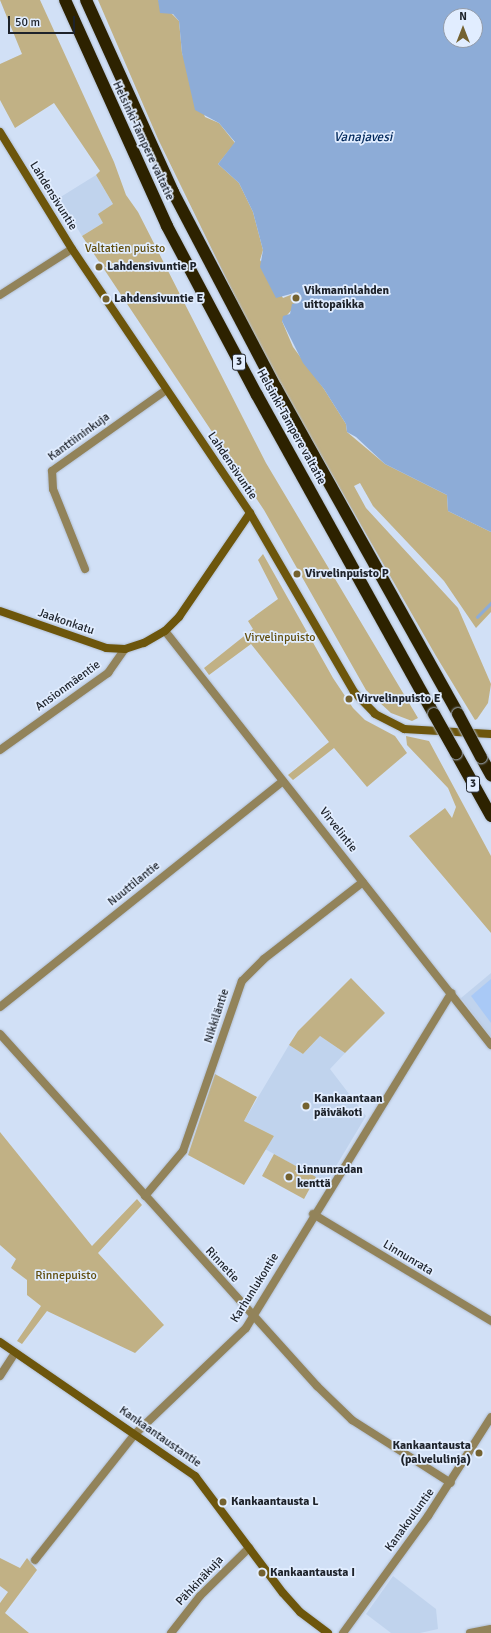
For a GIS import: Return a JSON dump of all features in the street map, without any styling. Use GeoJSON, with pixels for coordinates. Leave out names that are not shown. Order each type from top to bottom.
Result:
{"type":"FeatureCollection","features":[{"type":"Feature","properties":{"kind":"highway","name":"Helsinki-Tampere valtatie"},"geometry":{"type":"LineString","coordinates":[[65,0],[167,226],[257,395],[491,816]]}},
{"type":"Feature","properties":{"kind":"highway","name":"Helsinki-Tampere valtatie"},"geometry":{"type":"LineString","coordinates":[[86,0],[176,199],[276,388],[491,775]]}},
{"type":"Feature","properties":{"kind":"main road","name":"Lahdensivuntie"},"geometry":{"type":"LineString","coordinates":[[0,132],[72,249],[250,513],[363,704],[375,714],[404,729],[491,734]]}},
{"type":"Feature","properties":{"kind":"main road"},"geometry":{"type":"LineString","coordinates":[[125,649],[144,644],[165,631],[179,617],[250,513]]}},
{"type":"Feature","properties":{"kind":"main road","name":"Jaakonkatu"},"geometry":{"type":"LineString","coordinates":[[0,611],[106,648],[125,649]]}},
{"type":"Feature","properties":{"kind":"main road","name":"Kankaantaustantie"},"geometry":{"type":"LineString","coordinates":[[0,1342],[195,1476],[249,1548],[300,1612],[322,1632]]}},
{"type":"Feature","properties":{"kind":"street"},"geometry":{"type":"LineString","coordinates":[[0,295],[72,249]]}},
{"type":"Feature","properties":{"kind":"street","name":"Kanttiininkuja"},"geometry":{"type":"LineString","coordinates":[[85,569],[53,489],[52,471],[166,390]]}},
{"type":"Feature","properties":{"kind":"street","name":"Virvelintie"},"geometry":{"type":"LineString","coordinates":[[165,631],[491,1045]]}},
{"type":"Feature","properties":{"kind":"street","name":"Ansionmäentie"},"geometry":{"type":"LineString","coordinates":[[0,750],[108,673],[125,649]]}},
{"type":"Feature","properties":{"kind":"street","name":"Nuuttilantie"},"geometry":{"type":"LineString","coordinates":[[0,1007],[284,781]]}},
{"type":"Feature","properties":{"kind":"street","name":"Nikkiläntie"},"geometry":{"type":"LineString","coordinates":[[146,1196],[183,1151],[242,981],[264,959],[363,882]]}},
{"type":"Feature","properties":{"kind":"street","name":"Karhunlukontie"},"geometry":{"type":"LineString","coordinates":[[35,1560],[135,1434],[246,1328],[313,1214],[451,993]]}},
{"type":"Feature","properties":{"kind":"street","name":"Rinnetie"},"geometry":{"type":"LineString","coordinates":[[0,1034],[254,1316],[352,1420],[451,1483]]}},
{"type":"Feature","properties":{"kind":"street","name":"Linnunrata"},"geometry":{"type":"LineString","coordinates":[[313,1214],[491,1321]]}},
{"type":"Feature","properties":{"kind":"street"},"geometry":{"type":"LineString","coordinates":[[0,1376],[15,1353]]}},
{"type":"Feature","properties":{"kind":"street","name":"Kanakouluntie"},"geometry":{"type":"LineString","coordinates":[[343,1633],[451,1483],[491,1417]]}},
{"type":"Feature","properties":{"kind":"street","name":"Pähkinäkuja"},"geometry":{"type":"LineString","coordinates":[[171,1633],[200,1596],[249,1548]]}},
{"type":"Feature","properties":{"kind":"street"},"geometry":{"type":"LineString","coordinates":[[470,1633],[486,1631]]}},
{"type":"Feature","properties":{"kind":"shaded area"},"geometry":{"type":"Polygon","coordinates":[[[96,175],[113,204],[103,223],[82,236],[59,198],[96,175]]]}},
{"type":"Feature","properties":{"kind":"shaded area"},"geometry":{"type":"Polygon","coordinates":[[[491,973],[491,1037],[461,998],[491,973]]]}},
{"type":"Feature","properties":{"kind":"shaded area","name":"Kankaantaan päiväkoti"},"geometry":{"type":"Polygon","coordinates":[[[320,1036],[345,1053],[330,1069],[366,1116],[326,1183],[265,1149],[274,1136],[244,1121],[289,1045],[303,1054],[320,1036]]]}},
{"type":"Feature","properties":{"kind":"shaded area"},"geometry":{"type":"Polygon","coordinates":[[[393,1576],[436,1609],[438,1629],[420,1633],[391,1633],[366,1614],[393,1576]]]}},
{"type":"Feature","properties":{"kind":"green space","name":"Valtatien puisto"},"geometry":{"type":"Polygon","coordinates":[[[0,0],[40,0],[114,162],[126,195],[138,212],[266,463],[418,718],[412,721],[391,713],[366,690],[264,510],[82,236],[103,223],[98,214],[113,204],[96,175],[100,171],[54,103],[15,128],[0,100],[0,64],[22,54],[0,0]]]}},
{"type":"Feature","properties":{"kind":"green space"},"geometry":{"type":"Polygon","coordinates":[[[98,0],[158,0],[179,21],[182,53],[205,117],[219,123],[235,143],[218,164],[239,183],[253,212],[263,250],[260,260],[283,298],[298,292],[302,298],[282,321],[293,347],[324,389],[346,424],[347,432],[385,464],[447,495],[448,511],[491,532],[491,612],[476,628],[444,581],[373,506],[360,483],[354,486],[366,508],[458,608],[491,684],[488,703],[477,719],[475,720],[436,656],[264,356],[158,139],[98,0]]]}},
{"type":"Feature","properties":{"kind":"green space","name":"Virvelinpuisto"},"geometry":{"type":"Polygon","coordinates":[[[263,554],[333,678],[353,708],[365,720],[395,736],[407,753],[367,787],[334,748],[293,780],[288,775],[329,742],[251,644],[209,675],[204,668],[253,629],[248,621],[278,599],[258,560],[263,554]]]}},
{"type":"Feature","properties":{"kind":"green space"},"geometry":{"type":"Polygon","coordinates":[[[406,736],[429,741],[491,856],[491,933],[409,836],[445,808],[452,818],[456,807],[448,788],[407,745],[406,736]]]}},
{"type":"Feature","properties":{"kind":"green space"},"geometry":{"type":"Polygon","coordinates":[[[351,978],[385,1013],[345,1053],[320,1036],[303,1054],[289,1045],[298,1031],[351,978]]]}},
{"type":"Feature","properties":{"kind":"green space"},"geometry":{"type":"Polygon","coordinates":[[[215,1074],[257,1097],[244,1121],[274,1136],[244,1185],[188,1155],[215,1074]]]}},
{"type":"Feature","properties":{"kind":"green space","name":"Rinnepuisto"},"geometry":{"type":"Polygon","coordinates":[[[0,1132],[92,1246],[137,1199],[142,1205],[98,1253],[164,1325],[135,1353],[47,1311],[22,1344],[17,1341],[41,1306],[27,1295],[27,1280],[11,1268],[16,1259],[0,1245],[0,1132]]]}},
{"type":"Feature","properties":{"kind":"green space","name":"Linnunradan kenttä"},"geometry":{"type":"Polygon","coordinates":[[[274,1154],[316,1177],[304,1199],[262,1176],[274,1154]]]}},
{"type":"Feature","properties":{"kind":"green space"},"geometry":{"type":"Polygon","coordinates":[[[0,1558],[20,1568],[27,1558],[37,1570],[5,1613],[29,1633],[0,1633],[0,1603],[8,1592],[0,1586],[0,1558]]]}},
{"type":"Feature","properties":{"kind":"water","name":"Vanajavesi"},"geometry":{"type":"Polygon","coordinates":[[[158,0],[491,0],[491,532],[448,511],[447,495],[385,464],[356,437],[347,432],[346,424],[324,389],[303,363],[282,321],[283,316],[290,314],[292,304],[300,302],[302,298],[298,292],[276,298],[260,267],[263,250],[253,212],[239,183],[218,164],[235,142],[219,123],[195,110],[182,53],[179,21],[173,14],[160,13],[158,0]]]}},
{"type":"Feature","properties":{"kind":"building"},"geometry":{"type":"Polygon","coordinates":[[[491,979],[491,1023],[471,996],[491,979]]]}},
{"type":"Feature","properties":{"kind":"waterway"},"geometry":{"type":"LineString","coordinates":[[477,617],[491,603]]}},
{"type":"Feature","properties":{"kind":"place","name":"Lahdensivuntie P"},"geometry":{"type":"Point","coordinates":[99,267]}},
{"type":"Feature","properties":{"kind":"place","name":"Vikmaninlahden uittopaikka"},"geometry":{"type":"Point","coordinates":[296,298]}},
{"type":"Feature","properties":{"kind":"place","name":"Lahdensivuntie E"},"geometry":{"type":"Point","coordinates":[106,299]}},
{"type":"Feature","properties":{"kind":"place","name":"Virvelinpuisto P"},"geometry":{"type":"Point","coordinates":[297,574]}},
{"type":"Feature","properties":{"kind":"place","name":"Virvelinpuisto E"},"geometry":{"type":"Point","coordinates":[349,699]}},
{"type":"Feature","properties":{"kind":"place","name":"Kankaantaan päiväkoti"},"geometry":{"type":"Point","coordinates":[306,1106]}},
{"type":"Feature","properties":{"kind":"place","name":"Linnunradan kenttä"},"geometry":{"type":"Point","coordinates":[289,1177]}},
{"type":"Feature","properties":{"kind":"place","name":"Kankaantausta (palvelulinja)"},"geometry":{"type":"Point","coordinates":[479,1453]}},
{"type":"Feature","properties":{"kind":"place","name":"Kankaantausta L"},"geometry":{"type":"Point","coordinates":[223,1502]}},
{"type":"Feature","properties":{"kind":"place","name":"Kankaantausta I"},"geometry":{"type":"Point","coordinates":[262,1573]}}]}
